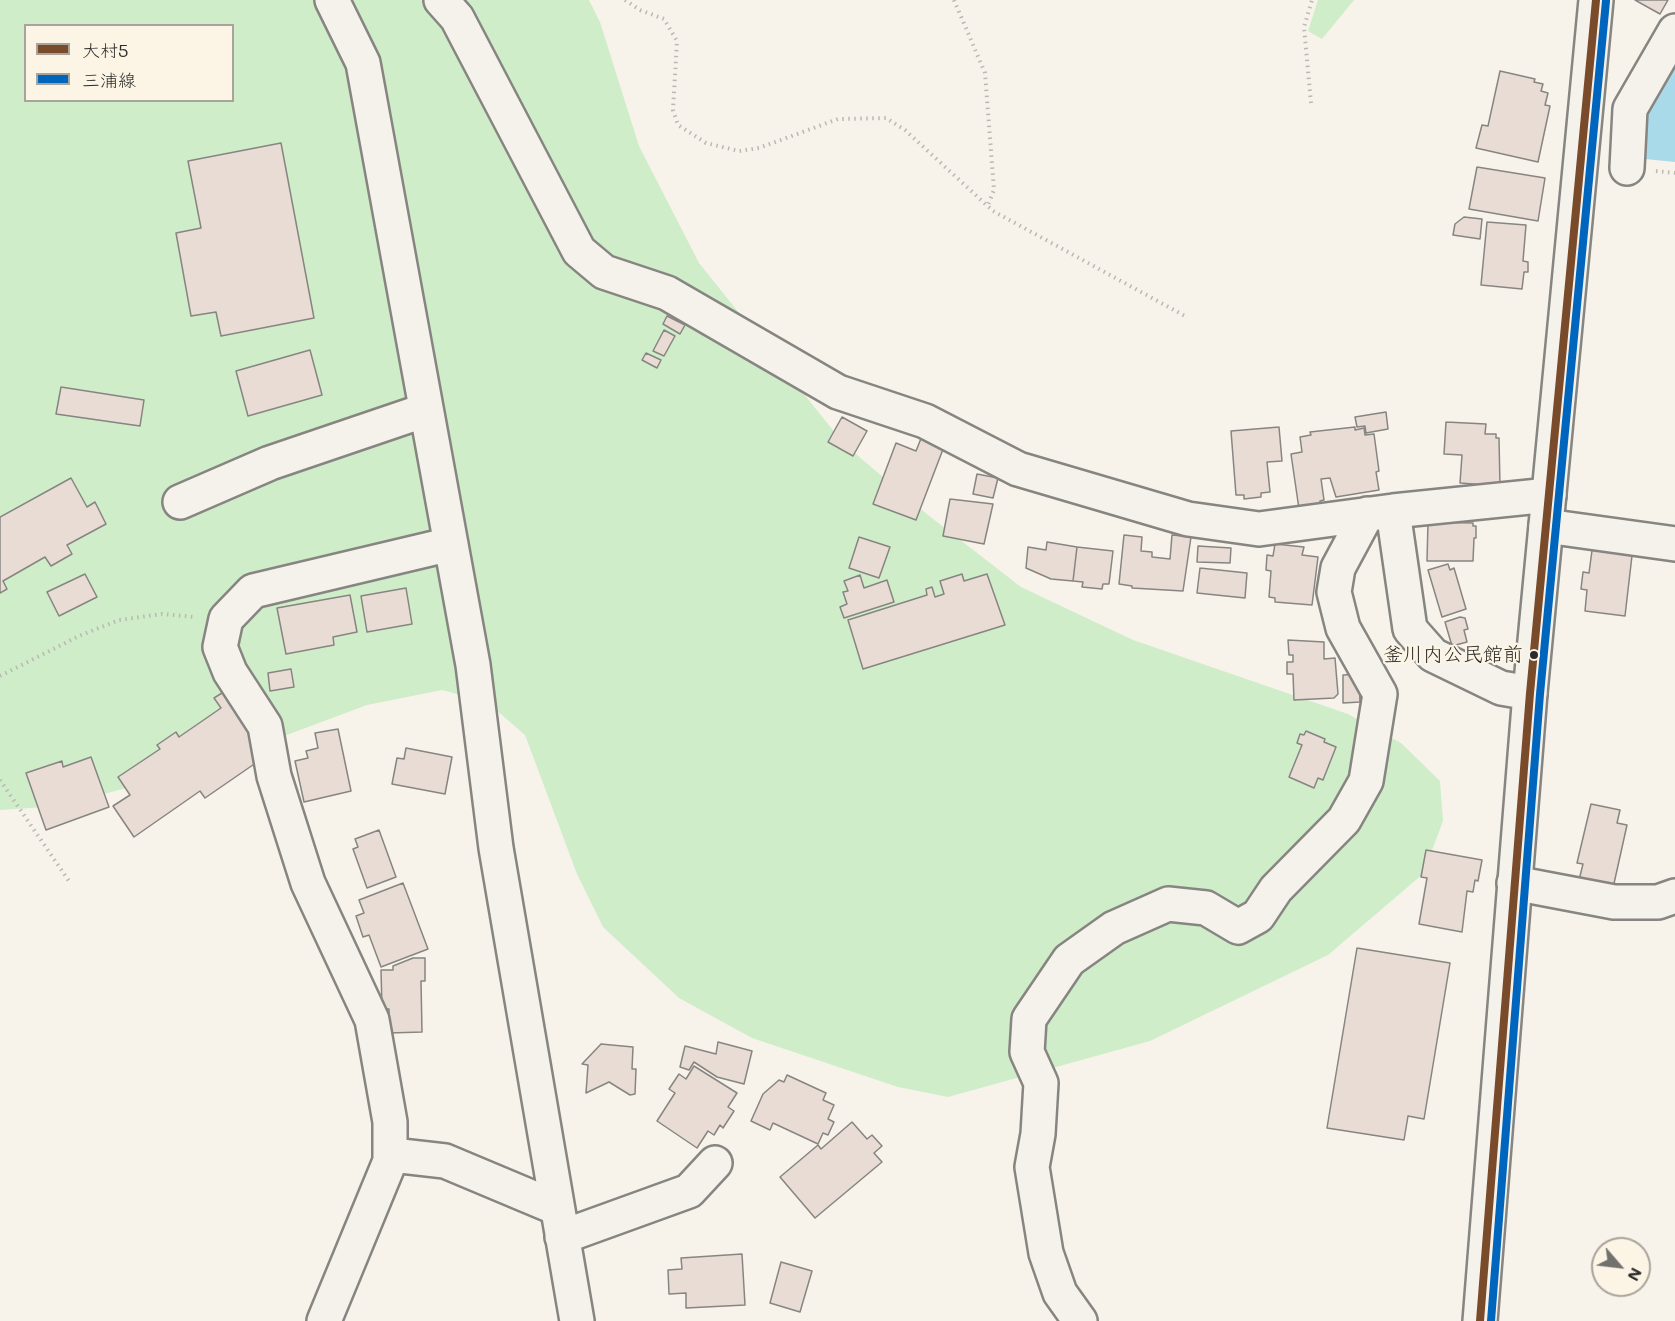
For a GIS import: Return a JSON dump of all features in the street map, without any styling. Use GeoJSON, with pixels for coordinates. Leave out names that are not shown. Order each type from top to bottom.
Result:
{"type":"FeatureCollection","features":[{"type":"Feature","properties":{"kind":"street"},"geometry":{"type":"LineString","coordinates":[[332,0],[363,63],[473,665],[496,848],[577,1321]]}},
{"type":"Feature","properties":{"kind":"street"},"geometry":{"type":"LineString","coordinates":[[441,0],[458,18],[579,251],[604,272],[667,293],[838,392],[925,421],[1018,469],[1188,519],[1259,529],[1380,513],[1547,510],[1675,544]]}},
{"type":"Feature","properties":{"kind":"street"},"geometry":{"type":"LineString","coordinates":[[1480,1321],[1530,693],[1596,0]]}},
{"type":"Feature","properties":{"kind":"street"},"geometry":{"type":"LineString","coordinates":[[1628,168],[1630,109],[1675,31]]}},
{"type":"Feature","properties":{"kind":"street"},"geometry":{"type":"LineString","coordinates":[[180,502],[270,463],[426,410]]}},
{"type":"Feature","properties":{"kind":"street"},"geometry":{"type":"LineString","coordinates":[[1380,513],[1410,629],[1432,655],[1501,688],[1530,693]]}},
{"type":"Feature","properties":{"kind":"street"},"geometry":{"type":"LineString","coordinates":[[1080,1321],[1060,1293],[1050,1263],[1035,1188],[1032,1167],[1038,1134],[1041,1083],[1027,1052],[1029,1019],[1069,960],[1114,928],[1168,904],[1206,908],[1238,927],[1258,916],[1276,889],[1344,820],[1366,781],[1380,694],[1343,628],[1334,592],[1338,568],[1380,513]]}},
{"type":"Feature","properties":{"kind":"street"},"geometry":{"type":"LineString","coordinates":[[324,1321],[390,1161],[390,1122],[372,1020],[308,883],[274,777],[265,726],[230,672],[220,647],[226,619],[253,591],[451,544]]}},
{"type":"Feature","properties":{"kind":"street"},"geometry":{"type":"LineString","coordinates":[[1514,883],[1614,902],[1658,902],[1675,896]]}},
{"type":"Feature","properties":{"kind":"street"},"geometry":{"type":"LineString","coordinates":[[390,1161],[401,1156],[445,1161],[559,1223],[689,1191],[715,1163]]}},
{"type":"Feature","properties":{"kind":"path"},"geometry":{"type":"LineString","coordinates":[[625,0],[640,10],[664,19],[677,41],[673,110],[678,125],[706,143],[739,151],[759,148],[838,119],[886,118],[905,130],[988,205],[1185,316]]}},
{"type":"Feature","properties":{"kind":"path"},"geometry":{"type":"LineString","coordinates":[[954,0],[985,73],[993,190],[988,205]]}},
{"type":"Feature","properties":{"kind":"path"},"geometry":{"type":"LineString","coordinates":[[1311,103],[1304,27],[1312,0]]}},
{"type":"Feature","properties":{"kind":"path"},"geometry":{"type":"LineString","coordinates":[[0,676],[79,636],[119,620],[162,614],[226,619]]}},
{"type":"Feature","properties":{"kind":"path"},"geometry":{"type":"LineString","coordinates":[[0,780],[71,884]]}},
{"type":"Feature","properties":{"kind":"green space"},"geometry":{"type":"Polygon","coordinates":[[[0,0],[589,0],[600,22],[639,146],[699,263],[844,444],[928,515],[1021,587],[1133,640],[1348,714],[1401,743],[1440,781],[1443,821],[1423,874],[1328,955],[1150,1041],[948,1097],[898,1087],[752,1038],[679,998],[603,927],[577,874],[525,735],[487,702],[442,690],[367,705],[196,769],[60,806],[0,810],[0,0]]]}},
{"type":"Feature","properties":{"kind":"green space"},"geometry":{"type":"Polygon","coordinates":[[[1318,0],[1354,0],[1322,39],[1308,31],[1318,0]]]}},
{"type":"Feature","properties":{"kind":"water"},"geometry":{"type":"Polygon","coordinates":[[[1675,56],[1675,162],[1635,158],[1640,113],[1675,56]]]}},
{"type":"Feature","properties":{"kind":"building"},"geometry":{"type":"Polygon","coordinates":[[[1635,0],[1668,0],[1660,14],[1635,0]]]}},
{"type":"Feature","properties":{"kind":"building"},"geometry":{"type":"Polygon","coordinates":[[[1500,71],[1535,79],[1534,82],[1543,84],[1541,91],[1548,93],[1545,105],[1550,106],[1538,162],[1476,148],[1482,125],[1488,126],[1500,71]]]}},
{"type":"Feature","properties":{"kind":"building"},"geometry":{"type":"Polygon","coordinates":[[[281,143],[314,318],[221,336],[216,312],[191,316],[176,233],[201,228],[188,161],[281,143]]]}},
{"type":"Feature","properties":{"kind":"building"},"geometry":{"type":"Polygon","coordinates":[[[1477,167],[1545,178],[1538,221],[1469,209],[1477,167]]]}},
{"type":"Feature","properties":{"kind":"building"},"geometry":{"type":"Polygon","coordinates":[[[1464,217],[1482,219],[1480,239],[1453,235],[1455,224],[1464,217]]]}},
{"type":"Feature","properties":{"kind":"building"},"geometry":{"type":"Polygon","coordinates":[[[1487,222],[1526,225],[1523,261],[1528,262],[1528,272],[1524,272],[1522,289],[1481,285],[1487,222]]]}},
{"type":"Feature","properties":{"kind":"building"},"geometry":{"type":"Polygon","coordinates":[[[667,316],[685,325],[680,334],[663,324],[667,316]]]}},
{"type":"Feature","properties":{"kind":"building"},"geometry":{"type":"Polygon","coordinates":[[[664,330],[675,336],[664,356],[653,351],[664,330]]]}},
{"type":"Feature","properties":{"kind":"building"},"geometry":{"type":"Polygon","coordinates":[[[310,350],[322,395],[248,416],[236,371],[310,350]]]}},
{"type":"Feature","properties":{"kind":"building"},"geometry":{"type":"Polygon","coordinates":[[[646,353],[661,360],[657,368],[642,360],[646,353]]]}},
{"type":"Feature","properties":{"kind":"building"},"geometry":{"type":"Polygon","coordinates":[[[61,387],[144,400],[140,426],[56,414],[61,387]]]}},
{"type":"Feature","properties":{"kind":"building"},"geometry":{"type":"Polygon","coordinates":[[[1386,412],[1388,429],[1366,433],[1365,426],[1357,427],[1355,417],[1386,412]]]}},
{"type":"Feature","properties":{"kind":"building"},"geometry":{"type":"Polygon","coordinates":[[[842,417],[867,431],[853,456],[828,442],[842,417]]]}},
{"type":"Feature","properties":{"kind":"building"},"geometry":{"type":"Polygon","coordinates":[[[1446,422],[1486,424],[1485,434],[1496,434],[1496,438],[1499,438],[1500,486],[1460,483],[1462,455],[1444,454],[1446,422]]]}},
{"type":"Feature","properties":{"kind":"building"},"geometry":{"type":"Polygon","coordinates":[[[1279,427],[1282,461],[1267,462],[1270,492],[1261,493],[1261,497],[1244,499],[1244,495],[1236,495],[1231,431],[1279,427]]]}},
{"type":"Feature","properties":{"kind":"building"},"geometry":{"type":"Polygon","coordinates":[[[1355,427],[1355,430],[1364,428],[1365,435],[1374,434],[1379,490],[1336,497],[1330,478],[1321,479],[1324,500],[1320,501],[1320,506],[1299,509],[1291,454],[1302,452],[1300,437],[1311,435],[1310,432],[1355,427]]]}},
{"type":"Feature","properties":{"kind":"building"},"geometry":{"type":"Polygon","coordinates":[[[922,436],[945,444],[916,520],[873,504],[896,443],[916,451],[922,436]]]}},
{"type":"Feature","properties":{"kind":"building"},"geometry":{"type":"Polygon","coordinates":[[[977,474],[998,478],[993,498],[973,494],[977,474]]]}},
{"type":"Feature","properties":{"kind":"building"},"geometry":{"type":"Polygon","coordinates":[[[71,478],[87,507],[95,502],[106,524],[67,545],[72,554],[51,566],[45,557],[3,581],[7,589],[0,593],[0,517],[71,478]]]}},
{"type":"Feature","properties":{"kind":"building"},"geometry":{"type":"Polygon","coordinates":[[[950,499],[993,504],[984,544],[943,536],[950,499]]]}},
{"type":"Feature","properties":{"kind":"building"},"geometry":{"type":"Polygon","coordinates":[[[1428,522],[1473,523],[1473,526],[1476,526],[1476,538],[1474,538],[1473,561],[1427,561],[1428,522]]]}},
{"type":"Feature","properties":{"kind":"building"},"geometry":{"type":"Polygon","coordinates":[[[1124,535],[1142,537],[1141,551],[1152,552],[1152,557],[1170,559],[1172,535],[1191,537],[1183,591],[1132,588],[1132,586],[1119,584],[1124,535]]]}},
{"type":"Feature","properties":{"kind":"building"},"geometry":{"type":"Polygon","coordinates":[[[859,537],[890,547],[879,578],[849,568],[859,537]]]}},
{"type":"Feature","properties":{"kind":"building"},"geometry":{"type":"Polygon","coordinates":[[[1047,542],[1077,547],[1073,581],[1051,579],[1026,568],[1028,547],[1046,550],[1047,542]]]}},
{"type":"Feature","properties":{"kind":"building"},"geometry":{"type":"Polygon","coordinates":[[[1593,543],[1633,547],[1625,616],[1585,611],[1587,590],[1581,589],[1583,572],[1589,573],[1593,543]]]}},
{"type":"Feature","properties":{"kind":"building"},"geometry":{"type":"Polygon","coordinates":[[[1275,544],[1304,547],[1302,555],[1318,557],[1312,605],[1275,602],[1275,598],[1269,597],[1271,571],[1266,570],[1267,555],[1273,556],[1275,544]]]}},
{"type":"Feature","properties":{"kind":"building"},"geometry":{"type":"Polygon","coordinates":[[[1198,546],[1231,548],[1230,563],[1197,562],[1198,546]]]}},
{"type":"Feature","properties":{"kind":"building"},"geometry":{"type":"Polygon","coordinates":[[[1077,547],[1113,551],[1109,584],[1103,584],[1102,589],[1082,587],[1083,582],[1073,581],[1077,547]]]}},
{"type":"Feature","properties":{"kind":"building"},"geometry":{"type":"Polygon","coordinates":[[[1448,564],[1450,570],[1454,568],[1466,609],[1442,617],[1428,570],[1448,564]]]}},
{"type":"Feature","properties":{"kind":"building"},"geometry":{"type":"Polygon","coordinates":[[[1200,568],[1247,573],[1245,598],[1197,593],[1200,568]]]}},
{"type":"Feature","properties":{"kind":"building"},"geometry":{"type":"Polygon","coordinates":[[[85,574],[97,597],[59,616],[47,592],[85,574]]]}},
{"type":"Feature","properties":{"kind":"building"},"geometry":{"type":"Polygon","coordinates":[[[962,574],[964,581],[987,574],[1005,625],[863,669],[848,620],[927,595],[926,589],[932,587],[935,597],[944,594],[940,581],[962,574]]]}},
{"type":"Feature","properties":{"kind":"building"},"geometry":{"type":"Polygon","coordinates":[[[860,575],[864,588],[887,580],[894,602],[844,618],[840,607],[847,604],[843,592],[848,591],[844,581],[860,575]]]}},
{"type":"Feature","properties":{"kind":"building"},"geometry":{"type":"Polygon","coordinates":[[[406,588],[412,624],[367,632],[361,596],[406,588]]]}},
{"type":"Feature","properties":{"kind":"building"},"geometry":{"type":"Polygon","coordinates":[[[350,595],[357,632],[333,637],[334,645],[286,654],[277,608],[350,595]]]}},
{"type":"Feature","properties":{"kind":"building"},"geometry":{"type":"Polygon","coordinates":[[[1460,617],[1465,618],[1468,629],[1464,630],[1467,642],[1452,646],[1445,622],[1460,617]]]}},
{"type":"Feature","properties":{"kind":"building"},"geometry":{"type":"Polygon","coordinates":[[[1288,640],[1324,642],[1324,659],[1335,658],[1338,694],[1334,698],[1294,700],[1293,674],[1287,674],[1287,662],[1293,662],[1293,655],[1289,655],[1288,640]]]}},
{"type":"Feature","properties":{"kind":"building"},"geometry":{"type":"Polygon","coordinates":[[[291,669],[294,687],[270,691],[268,673],[291,669]]]}},
{"type":"Feature","properties":{"kind":"building"},"geometry":{"type":"Polygon","coordinates":[[[1359,674],[1360,702],[1343,703],[1343,675],[1359,674]]]}},
{"type":"Feature","properties":{"kind":"building"},"geometry":{"type":"Polygon","coordinates":[[[230,688],[263,758],[205,798],[200,791],[134,837],[113,806],[130,795],[118,777],[160,749],[157,745],[176,732],[179,737],[221,708],[214,698],[230,688]]]}},
{"type":"Feature","properties":{"kind":"building"},"geometry":{"type":"Polygon","coordinates":[[[338,729],[351,791],[304,802],[295,761],[308,758],[306,751],[318,748],[315,733],[338,729]]]}},
{"type":"Feature","properties":{"kind":"building"},"geometry":{"type":"Polygon","coordinates":[[[1306,731],[1325,739],[1324,742],[1336,747],[1323,780],[1318,778],[1314,788],[1289,777],[1302,745],[1297,743],[1300,734],[1304,735],[1306,731]]]}},
{"type":"Feature","properties":{"kind":"building"},"geometry":{"type":"Polygon","coordinates":[[[406,748],[452,757],[445,794],[392,784],[397,758],[404,759],[406,748]]]}},
{"type":"Feature","properties":{"kind":"building"},"geometry":{"type":"Polygon","coordinates":[[[91,757],[109,807],[46,830],[26,773],[62,761],[63,767],[91,757]]]}},
{"type":"Feature","properties":{"kind":"building"},"geometry":{"type":"Polygon","coordinates":[[[1591,804],[1620,810],[1617,823],[1627,825],[1613,888],[1579,880],[1583,864],[1577,863],[1591,804]]]}},
{"type":"Feature","properties":{"kind":"building"},"geometry":{"type":"Polygon","coordinates":[[[379,830],[396,877],[367,888],[353,849],[358,847],[355,839],[379,830]]]}},
{"type":"Feature","properties":{"kind":"building"},"geometry":{"type":"Polygon","coordinates":[[[1426,850],[1482,860],[1478,881],[1475,880],[1473,892],[1467,891],[1462,932],[1419,924],[1427,878],[1421,877],[1426,850]]]}},
{"type":"Feature","properties":{"kind":"building"},"geometry":{"type":"Polygon","coordinates":[[[403,883],[428,949],[381,967],[369,935],[363,937],[356,916],[364,913],[359,900],[403,883]]]}},
{"type":"Feature","properties":{"kind":"building"},"geometry":{"type":"Polygon","coordinates":[[[1357,948],[1450,963],[1424,1119],[1408,1116],[1404,1140],[1327,1128],[1357,948]]]}},
{"type":"Feature","properties":{"kind":"building"},"geometry":{"type":"Polygon","coordinates":[[[413,958],[425,958],[425,981],[421,981],[422,1032],[389,1033],[389,1009],[382,1009],[381,970],[393,970],[393,966],[413,958]]]}},
{"type":"Feature","properties":{"kind":"building"},"geometry":{"type":"Polygon","coordinates":[[[718,1042],[752,1051],[744,1084],[717,1077],[694,1062],[689,1070],[680,1067],[685,1046],[716,1054],[718,1042]]]}},
{"type":"Feature","properties":{"kind":"building"},"geometry":{"type":"Polygon","coordinates":[[[601,1044],[633,1047],[632,1069],[636,1069],[635,1094],[630,1095],[609,1082],[586,1093],[588,1065],[582,1064],[601,1044]]]}},
{"type":"Feature","properties":{"kind":"building"},"geometry":{"type":"Polygon","coordinates":[[[694,1066],[737,1093],[728,1107],[734,1111],[723,1128],[720,1125],[714,1135],[708,1131],[697,1148],[657,1121],[675,1093],[669,1089],[679,1074],[686,1079],[694,1066]]]}},
{"type":"Feature","properties":{"kind":"building"},"geometry":{"type":"Polygon","coordinates":[[[787,1075],[826,1093],[823,1100],[834,1105],[828,1119],[834,1122],[828,1135],[823,1133],[818,1144],[773,1123],[770,1130],[751,1121],[763,1094],[779,1080],[784,1082],[787,1075]]]}},
{"type":"Feature","properties":{"kind":"building"},"geometry":{"type":"Polygon","coordinates":[[[852,1122],[867,1139],[872,1135],[882,1146],[874,1153],[882,1162],[815,1218],[780,1177],[818,1145],[821,1149],[852,1122]]]}},
{"type":"Feature","properties":{"kind":"building"},"geometry":{"type":"Polygon","coordinates":[[[742,1254],[745,1305],[686,1308],[686,1293],[669,1294],[668,1270],[682,1269],[681,1258],[742,1254]]]}},
{"type":"Feature","properties":{"kind":"building"},"geometry":{"type":"Polygon","coordinates":[[[781,1262],[812,1271],[800,1312],[770,1303],[781,1262]]]}},
{"type":"Feature","properties":{"kind":"transit line","name":"大村5"},"geometry":{"type":"LineString","coordinates":[[1480,1321],[1530,693],[1596,0]]}},
{"type":"Feature","properties":{"kind":"transit line","name":"三浦線"},"geometry":{"type":"LineString","coordinates":[[1491,1321],[1540,694],[1606,1]]}},
{"type":"Feature","properties":{"kind":"place","name":"釜川内公民館前"},"geometry":{"type":"Point","coordinates":[1534,655]}}]}
